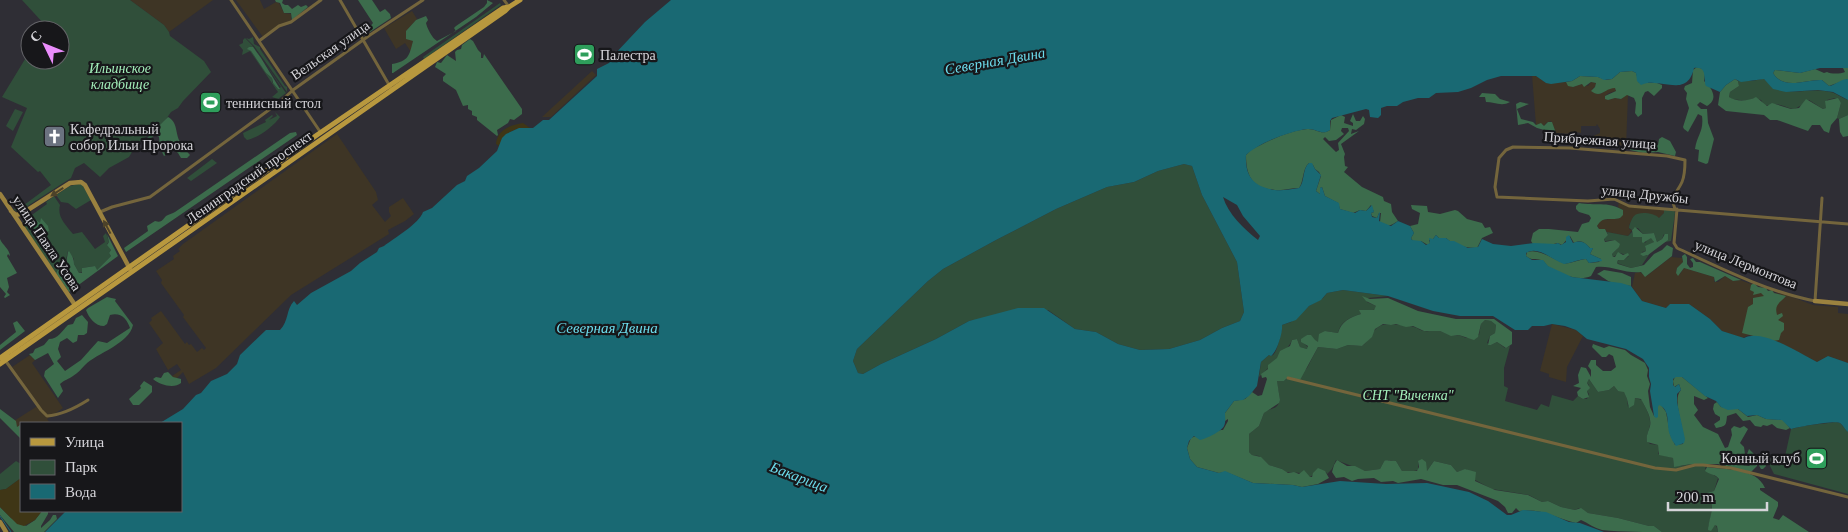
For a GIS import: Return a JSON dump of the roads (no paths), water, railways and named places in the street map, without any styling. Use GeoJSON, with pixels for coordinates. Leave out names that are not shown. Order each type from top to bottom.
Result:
{"type":"FeatureCollection","features":[{"type":"Feature","properties":{"kind":"main road","name":"Ленинградский проспект"},"geometry":{"type":"LineString","coordinates":[[2,360],[390,88],[520,0]]}},
{"type":"Feature","properties":{"kind":"street"},"geometry":{"type":"LineString","coordinates":[[231,0],[323,135]]}},
{"type":"Feature","properties":{"kind":"street"},"geometry":{"type":"LineString","coordinates":[[259,42],[279,26],[291,22],[321,0]]}},
{"type":"Feature","properties":{"kind":"street"},"geometry":{"type":"LineString","coordinates":[[340,0],[390,88]]}},
{"type":"Feature","properties":{"kind":"street","name":"Вельская улица"},"geometry":{"type":"LineString","coordinates":[[99,212],[150,197],[275,105],[292,90],[422,0]]}},
{"type":"Feature","properties":{"kind":"street"},"geometry":{"type":"LineString","coordinates":[[504,0],[509,7]]}},
{"type":"Feature","properties":{"kind":"street","name":"Прибрежная улица"},"geometry":{"type":"LineString","coordinates":[[1513,147],[1570,148],[1668,156],[1685,160],[1684,178],[1673,195],[1672,202],[1676,209]]}},
{"type":"Feature","properties":{"kind":"street","name":"улица Дружбы"},"geometry":{"type":"LineString","coordinates":[[1513,147],[1506,150],[1498,158],[1495,188],[1497,197],[1588,201],[1614,199],[1629,206],[1848,224]]}},
{"type":"Feature","properties":{"kind":"street"},"geometry":{"type":"LineString","coordinates":[[11,211],[19,215],[70,183],[79,181],[86,185],[130,270]]}},
{"type":"Feature","properties":{"kind":"street","name":"улица Павла Усова"},"geometry":{"type":"LineString","coordinates":[[0,194],[76,307]]}},
{"type":"Feature","properties":{"kind":"street"},"geometry":{"type":"LineString","coordinates":[[1815,302],[1822,198]]}},
{"type":"Feature","properties":{"kind":"street","name":"улица Лермонтова"},"geometry":{"type":"LineString","coordinates":[[1676,209],[1674,243],[1677,248],[1746,279],[1803,299],[1815,302],[1848,304]]}},
{"type":"Feature","properties":{"kind":"street"},"geometry":{"type":"LineString","coordinates":[[23,229],[21,220],[28,211]]}},
{"type":"Feature","properties":{"kind":"street"},"geometry":{"type":"LineString","coordinates":[[2,360],[41,410],[48,416],[54,416],[88,400]]}},
{"type":"Feature","properties":{"kind":"street"},"geometry":{"type":"LineString","coordinates":[[1288,378],[1655,468],[1676,470],[1703,465],[1731,468],[1848,497]]}},
{"type":"Feature","properties":{"kind":"street"},"geometry":{"type":"LineString","coordinates":[[0,522],[6,532]]}},
{"type":"Feature","properties":{"kind":"water","name":"Северная Двина"},"geometry":{"type":"Polygon","coordinates":[[[671,0],[1848,0],[1848,68],[1820,68],[1800,73],[1775,70],[1773,73],[1783,82],[1789,83],[1822,80],[1829,86],[1848,79],[1848,100],[1833,92],[1818,90],[1786,92],[1773,89],[1764,79],[1741,82],[1735,79],[1720,92],[1706,86],[1703,71],[1698,68],[1694,68],[1690,78],[1685,83],[1679,85],[1648,83],[1641,85],[1637,81],[1636,73],[1632,71],[1620,72],[1612,79],[1604,80],[1598,77],[1580,76],[1572,81],[1551,84],[1536,76],[1501,76],[1458,92],[1436,93],[1429,98],[1418,98],[1403,102],[1397,106],[1381,108],[1381,115],[1378,118],[1370,117],[1369,110],[1366,109],[1332,118],[1330,130],[1327,132],[1307,129],[1275,138],[1246,155],[1246,162],[1249,175],[1256,183],[1275,190],[1299,188],[1307,166],[1309,163],[1312,163],[1321,175],[1316,191],[1320,194],[1320,188],[1322,187],[1325,196],[1339,203],[1340,209],[1355,213],[1360,210],[1366,211],[1372,205],[1374,212],[1371,213],[1372,217],[1377,218],[1380,212],[1379,221],[1391,226],[1398,221],[1410,226],[1414,233],[1411,238],[1412,240],[1421,241],[1426,245],[1430,243],[1429,238],[1433,239],[1436,235],[1439,238],[1446,238],[1468,248],[1478,247],[1482,239],[1493,244],[1511,246],[1534,243],[1558,243],[1561,245],[1566,242],[1566,237],[1569,235],[1573,243],[1583,242],[1590,248],[1593,248],[1590,254],[1602,261],[1589,263],[1586,259],[1564,264],[1535,251],[1526,253],[1526,256],[1532,260],[1543,260],[1548,266],[1572,277],[1631,286],[1642,301],[1666,308],[1670,304],[1689,304],[1710,319],[1722,331],[1744,338],[1761,336],[1771,339],[1817,362],[1828,356],[1848,363],[1848,432],[1837,422],[1791,429],[1782,420],[1766,419],[1757,415],[1747,416],[1738,409],[1728,410],[1705,396],[1682,377],[1676,377],[1673,379],[1673,385],[1675,387],[1679,384],[1681,390],[1677,394],[1677,402],[1685,439],[1684,443],[1676,446],[1670,435],[1667,414],[1663,407],[1659,405],[1658,417],[1654,416],[1649,368],[1643,359],[1626,349],[1587,339],[1576,330],[1565,326],[1552,324],[1532,326],[1528,330],[1515,330],[1493,316],[1460,316],[1433,311],[1388,296],[1343,290],[1327,293],[1321,300],[1309,306],[1296,320],[1282,325],[1282,332],[1277,346],[1271,356],[1269,355],[1261,362],[1257,386],[1249,396],[1243,400],[1234,401],[1225,413],[1223,428],[1200,440],[1194,436],[1189,441],[1187,448],[1190,459],[1197,467],[1219,473],[1225,471],[1253,483],[1302,487],[1340,481],[1386,484],[1427,483],[1469,492],[1488,501],[1507,515],[1523,510],[1546,512],[1569,522],[1580,523],[1604,532],[45,532],[65,512],[182,512],[182,422],[162,422],[183,409],[211,381],[227,374],[237,364],[240,355],[266,330],[280,330],[294,301],[297,305],[311,293],[351,271],[377,252],[379,248],[412,226],[423,212],[432,208],[457,185],[465,181],[467,176],[479,168],[497,151],[502,138],[506,134],[519,128],[533,128],[543,120],[549,120],[597,76],[597,69],[609,63],[612,57],[645,22],[671,0]],[[1184,164],[1158,171],[1134,182],[1107,187],[1056,209],[943,269],[857,349],[853,361],[858,373],[863,374],[969,321],[1018,308],[1044,308],[1075,329],[1096,332],[1118,344],[1140,350],[1169,349],[1200,340],[1240,321],[1244,312],[1237,262],[1202,195],[1192,166],[1184,164]],[[1223,197],[1233,215],[1258,240],[1260,236],[1243,216],[1237,205],[1223,197]]]}},
{"type":"Feature","properties":{"kind":"waterway"},"geometry":{"type":"LineString","coordinates":[[0,516],[11,532]]}},
{"type":"Feature","properties":{"kind":"place","name":"Палестра"},"geometry":{"type":"Point","coordinates":[584,55]}},
{"type":"Feature","properties":{"kind":"place","name":"теннисный стол"},"geometry":{"type":"Point","coordinates":[210,103]}},
{"type":"Feature","properties":{"kind":"place","name":"Кафедральный собор Ильи Пророка"},"geometry":{"type":"Point","coordinates":[54,137]}},
{"type":"Feature","properties":{"kind":"place","name":"Конный клуб"},"geometry":{"type":"Point","coordinates":[1816,458]}},
{"type":"Feature","properties":{"kind":"park label","name":"Ильинское кладбище"},"geometry":{"type":"Point","coordinates":[120,76]}},
{"type":"Feature","properties":{"kind":"park label","name":"СНТ \"Виченка\""},"geometry":{"type":"Point","coordinates":[1408,395]}},
{"type":"Feature","properties":{"kind":"water label","name":"Бакарица"},"geometry":{"type":"Point","coordinates":[799,477]}}]}
